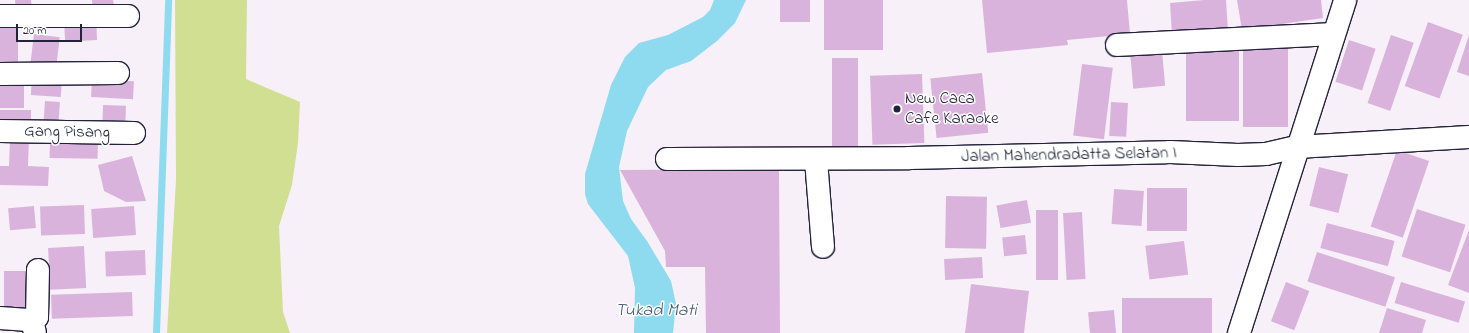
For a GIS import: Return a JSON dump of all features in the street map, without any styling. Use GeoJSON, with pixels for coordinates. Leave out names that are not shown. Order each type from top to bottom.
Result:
{"type":"FeatureCollection","features":[{"type":"Feature","properties":{"kind":"street"},"geometry":{"type":"LineString","coordinates":[[1239,333],[1345,0]]}},
{"type":"Feature","properties":{"kind":"street"},"geometry":{"type":"LineString","coordinates":[[0,16],[128,16]]}},
{"type":"Feature","properties":{"kind":"street"},"geometry":{"type":"LineString","coordinates":[[1117,45],[1333,34]]}},
{"type":"Feature","properties":{"kind":"street"},"geometry":{"type":"LineString","coordinates":[[0,74],[118,73]]}},
{"type":"Feature","properties":{"kind":"street","name":"Gang Pisang"},"geometry":{"type":"LineString","coordinates":[[0,130],[134,132]]}},
{"type":"Feature","properties":{"kind":"street","name":"Jalan Mahendradatta Selatan I"},"geometry":{"type":"LineString","coordinates":[[667,159],[816,160],[1170,152],[1238,156],[1266,154],[1297,147],[1469,137]]}},
{"type":"Feature","properties":{"kind":"street"},"geometry":{"type":"LineString","coordinates":[[816,160],[822,248]]}},
{"type":"Feature","properties":{"kind":"street"},"geometry":{"type":"LineString","coordinates":[[0,318],[34,327],[37,317],[38,270]]}},
{"type":"Feature","properties":{"kind":"green space"},"geometry":{"type":"Polygon","coordinates":[[[175,0],[247,0],[246,79],[300,102],[298,143],[292,185],[279,226],[283,312],[290,333],[167,333],[176,180],[175,0]]]}},
{"type":"Feature","properties":{"kind":"water","name":"Tukad Mati"},"geometry":{"type":"Polygon","coordinates":[[[714,0],[746,0],[735,23],[717,41],[691,61],[666,70],[648,87],[627,131],[619,167],[623,201],[631,219],[647,241],[671,281],[676,304],[673,333],[634,333],[635,288],[628,256],[588,204],[585,194],[585,174],[611,85],[625,57],[639,43],[668,35],[703,17],[710,10],[714,0]]]}},
{"type":"Feature","properties":{"kind":"building"},"geometry":{"type":"Polygon","coordinates":[[[15,0],[31,0],[32,8],[16,10],[15,0]]]}},
{"type":"Feature","properties":{"kind":"building"},"geometry":{"type":"Polygon","coordinates":[[[92,0],[113,0],[115,10],[93,12],[92,0]]]}},
{"type":"Feature","properties":{"kind":"building"},"geometry":{"type":"Polygon","coordinates":[[[780,0],[810,0],[810,22],[780,22],[780,0]]]}},
{"type":"Feature","properties":{"kind":"building"},"geometry":{"type":"Polygon","coordinates":[[[824,0],[883,0],[883,50],[824,50],[824,0]]]}},
{"type":"Feature","properties":{"kind":"building"},"geometry":{"type":"Polygon","coordinates":[[[982,0],[1127,0],[1130,34],[1067,40],[1068,45],[987,53],[982,0]]]}},
{"type":"Feature","properties":{"kind":"building"},"geometry":{"type":"Polygon","coordinates":[[[1226,0],[1228,31],[1172,35],[1170,3],[1226,0]]]}},
{"type":"Feature","properties":{"kind":"building"},"geometry":{"type":"Polygon","coordinates":[[[1237,0],[1321,0],[1323,18],[1242,30],[1237,0]]]}},
{"type":"Feature","properties":{"kind":"building"},"geometry":{"type":"Polygon","coordinates":[[[96,19],[97,40],[65,42],[64,21],[96,19]]]}},
{"type":"Feature","properties":{"kind":"building"},"geometry":{"type":"Polygon","coordinates":[[[0,21],[18,21],[18,71],[0,71],[0,21]]]}},
{"type":"Feature","properties":{"kind":"building"},"geometry":{"type":"Polygon","coordinates":[[[1428,22],[1463,35],[1440,99],[1405,86],[1428,22]]]}},
{"type":"Feature","properties":{"kind":"building"},"geometry":{"type":"Polygon","coordinates":[[[34,34],[60,37],[56,68],[30,65],[34,34]]]}},
{"type":"Feature","properties":{"kind":"building"},"geometry":{"type":"Polygon","coordinates":[[[1391,35],[1414,43],[1390,111],[1368,103],[1391,35]]]}},
{"type":"Feature","properties":{"kind":"building"},"geometry":{"type":"Polygon","coordinates":[[[1469,35],[1469,76],[1457,72],[1469,35]]]}},
{"type":"Feature","properties":{"kind":"building"},"geometry":{"type":"Polygon","coordinates":[[[1243,40],[1288,40],[1288,127],[1243,127],[1243,40]]]}},
{"type":"Feature","properties":{"kind":"building"},"geometry":{"type":"Polygon","coordinates":[[[1349,40],[1376,49],[1362,90],[1335,82],[1349,40]]]}},
{"type":"Feature","properties":{"kind":"building"},"geometry":{"type":"Polygon","coordinates":[[[1186,44],[1239,44],[1239,121],[1186,121],[1186,44]]]}},
{"type":"Feature","properties":{"kind":"building"},"geometry":{"type":"Polygon","coordinates":[[[1162,50],[1165,86],[1133,89],[1130,53],[1162,50]]]}},
{"type":"Feature","properties":{"kind":"building"},"geometry":{"type":"Polygon","coordinates":[[[832,58],[858,58],[858,147],[832,147],[832,58]]]}},
{"type":"Feature","properties":{"kind":"building"},"geometry":{"type":"Polygon","coordinates":[[[1082,64],[1113,68],[1104,139],[1073,135],[1082,64]]]}},
{"type":"Feature","properties":{"kind":"building"},"geometry":{"type":"Polygon","coordinates":[[[982,73],[988,133],[937,138],[930,78],[982,73]]]}},
{"type":"Feature","properties":{"kind":"building","name":"New Caca Cafe Karaoke"},"geometry":{"type":"Polygon","coordinates":[[[922,74],[924,143],[872,145],[870,76],[922,74]]]}},
{"type":"Feature","properties":{"kind":"building"},"geometry":{"type":"Polygon","coordinates":[[[32,78],[62,80],[61,97],[31,95],[32,78]]]}},
{"type":"Feature","properties":{"kind":"building"},"geometry":{"type":"Polygon","coordinates":[[[92,79],[134,81],[133,99],[91,97],[92,79]]]}},
{"type":"Feature","properties":{"kind":"building"},"geometry":{"type":"Polygon","coordinates":[[[0,83],[24,83],[24,108],[0,108],[0,83]]]}},
{"type":"Feature","properties":{"kind":"building"},"geometry":{"type":"Polygon","coordinates":[[[45,101],[60,102],[59,121],[44,120],[45,101]]]}},
{"type":"Feature","properties":{"kind":"building"},"geometry":{"type":"Polygon","coordinates":[[[1111,102],[1128,103],[1126,137],[1109,136],[1111,102]]]}},
{"type":"Feature","properties":{"kind":"building"},"geometry":{"type":"Polygon","coordinates":[[[103,105],[126,106],[125,125],[102,124],[103,105]]]}},
{"type":"Feature","properties":{"kind":"building"},"geometry":{"type":"Polygon","coordinates":[[[0,110],[31,110],[31,124],[0,124],[0,110]]]}},
{"type":"Feature","properties":{"kind":"building"},"geometry":{"type":"Polygon","coordinates":[[[50,136],[98,137],[98,159],[50,158],[50,136]]]}},
{"type":"Feature","properties":{"kind":"building"},"geometry":{"type":"Polygon","coordinates":[[[10,138],[29,138],[28,166],[49,167],[48,186],[0,185],[0,166],[9,166],[10,138]]]}},
{"type":"Feature","properties":{"kind":"building"},"geometry":{"type":"Polygon","coordinates":[[[1397,150],[1429,161],[1403,238],[1371,227],[1397,150]]]}},
{"type":"Feature","properties":{"kind":"building"},"geometry":{"type":"Polygon","coordinates":[[[132,156],[146,201],[126,202],[104,191],[98,165],[132,156]]]}},
{"type":"Feature","properties":{"kind":"building"},"geometry":{"type":"Polygon","coordinates":[[[1319,167],[1348,174],[1338,213],[1309,206],[1319,167]]]}},
{"type":"Feature","properties":{"kind":"building"},"geometry":{"type":"Polygon","coordinates":[[[779,169],[780,333],[706,333],[705,267],[666,267],[665,251],[620,170],[779,169]]]}},
{"type":"Feature","properties":{"kind":"building"},"geometry":{"type":"Polygon","coordinates":[[[1147,188],[1187,188],[1187,231],[1147,231],[1147,188]]]}},
{"type":"Feature","properties":{"kind":"building"},"geometry":{"type":"Polygon","coordinates":[[[1114,189],[1144,191],[1141,226],[1112,224],[1114,189]]]}},
{"type":"Feature","properties":{"kind":"building"},"geometry":{"type":"Polygon","coordinates":[[[946,196],[987,197],[986,249],[945,248],[946,196]]]}},
{"type":"Feature","properties":{"kind":"building"},"geometry":{"type":"Polygon","coordinates":[[[1027,200],[1031,223],[1000,228],[996,205],[1027,200]]]}},
{"type":"Feature","properties":{"kind":"building"},"geometry":{"type":"Polygon","coordinates":[[[84,205],[85,234],[41,236],[40,207],[84,205]]]}},
{"type":"Feature","properties":{"kind":"building"},"geometry":{"type":"Polygon","coordinates":[[[34,206],[36,228],[10,230],[8,208],[34,206]]]}},
{"type":"Feature","properties":{"kind":"building"},"geometry":{"type":"Polygon","coordinates":[[[134,206],[136,235],[93,238],[91,209],[134,206]]]}},
{"type":"Feature","properties":{"kind":"building"},"geometry":{"type":"Polygon","coordinates":[[[1417,209],[1466,225],[1450,272],[1402,257],[1417,209]]]}},
{"type":"Feature","properties":{"kind":"building"},"geometry":{"type":"Polygon","coordinates":[[[1036,210],[1058,210],[1058,280],[1036,280],[1036,210]]]}},
{"type":"Feature","properties":{"kind":"building"},"geometry":{"type":"Polygon","coordinates":[[[1082,212],[1086,279],[1067,280],[1063,213],[1082,212]]]}},
{"type":"Feature","properties":{"kind":"building"},"geometry":{"type":"Polygon","coordinates":[[[1327,223],[1395,241],[1388,266],[1320,248],[1327,223]]]}},
{"type":"Feature","properties":{"kind":"building"},"geometry":{"type":"Polygon","coordinates":[[[1469,230],[1469,293],[1448,285],[1469,230]]]}},
{"type":"Feature","properties":{"kind":"building"},"geometry":{"type":"Polygon","coordinates":[[[1025,235],[1027,254],[1004,256],[1002,237],[1025,235]]]}},
{"type":"Feature","properties":{"kind":"building"},"geometry":{"type":"Polygon","coordinates":[[[1184,241],[1188,275],[1149,279],[1145,246],[1184,241]]]}},
{"type":"Feature","properties":{"kind":"building"},"geometry":{"type":"Polygon","coordinates":[[[84,246],[86,288],[50,290],[48,248],[84,246]]]}},
{"type":"Feature","properties":{"kind":"building"},"geometry":{"type":"Polygon","coordinates":[[[145,250],[146,275],[106,276],[105,251],[145,250]]]}},
{"type":"Feature","properties":{"kind":"building"},"geometry":{"type":"Polygon","coordinates":[[[1317,252],[1395,277],[1385,307],[1307,281],[1317,252]]]}},
{"type":"Feature","properties":{"kind":"building"},"geometry":{"type":"Polygon","coordinates":[[[982,257],[983,278],[945,280],[944,259],[982,257]]]}},
{"type":"Feature","properties":{"kind":"building"},"geometry":{"type":"Polygon","coordinates":[[[4,271],[35,271],[35,312],[4,312],[4,271]]]}},
{"type":"Feature","properties":{"kind":"building"},"geometry":{"type":"Polygon","coordinates":[[[1286,282],[1309,291],[1294,330],[1271,321],[1286,282]]]}},
{"type":"Feature","properties":{"kind":"building"},"geometry":{"type":"Polygon","coordinates":[[[1401,282],[1465,302],[1459,323],[1395,303],[1401,282]]]}},
{"type":"Feature","properties":{"kind":"building"},"geometry":{"type":"Polygon","coordinates":[[[971,284],[1029,291],[1024,333],[965,333],[971,284]]]}},
{"type":"Feature","properties":{"kind":"building"},"geometry":{"type":"Polygon","coordinates":[[[132,292],[133,316],[52,319],[51,295],[132,292]]]}},
{"type":"Feature","properties":{"kind":"building"},"geometry":{"type":"Polygon","coordinates":[[[1122,298],[1212,298],[1212,333],[1122,333],[1122,298]]]}},
{"type":"Feature","properties":{"kind":"building"},"geometry":{"type":"Polygon","coordinates":[[[1387,308],[1426,320],[1422,333],[1379,333],[1387,308]]]}},
{"type":"Feature","properties":{"kind":"building"},"geometry":{"type":"Polygon","coordinates":[[[1114,310],[1116,333],[1090,333],[1088,312],[1114,310]]]}},
{"type":"Feature","properties":{"kind":"waterway"},"geometry":{"type":"LineString","coordinates":[[156,333],[168,0]]}},
{"type":"Feature","properties":{"kind":"place","name":"New Caca Cafe Karaoke"},"geometry":{"type":"Point","coordinates":[897,109]}}]}
